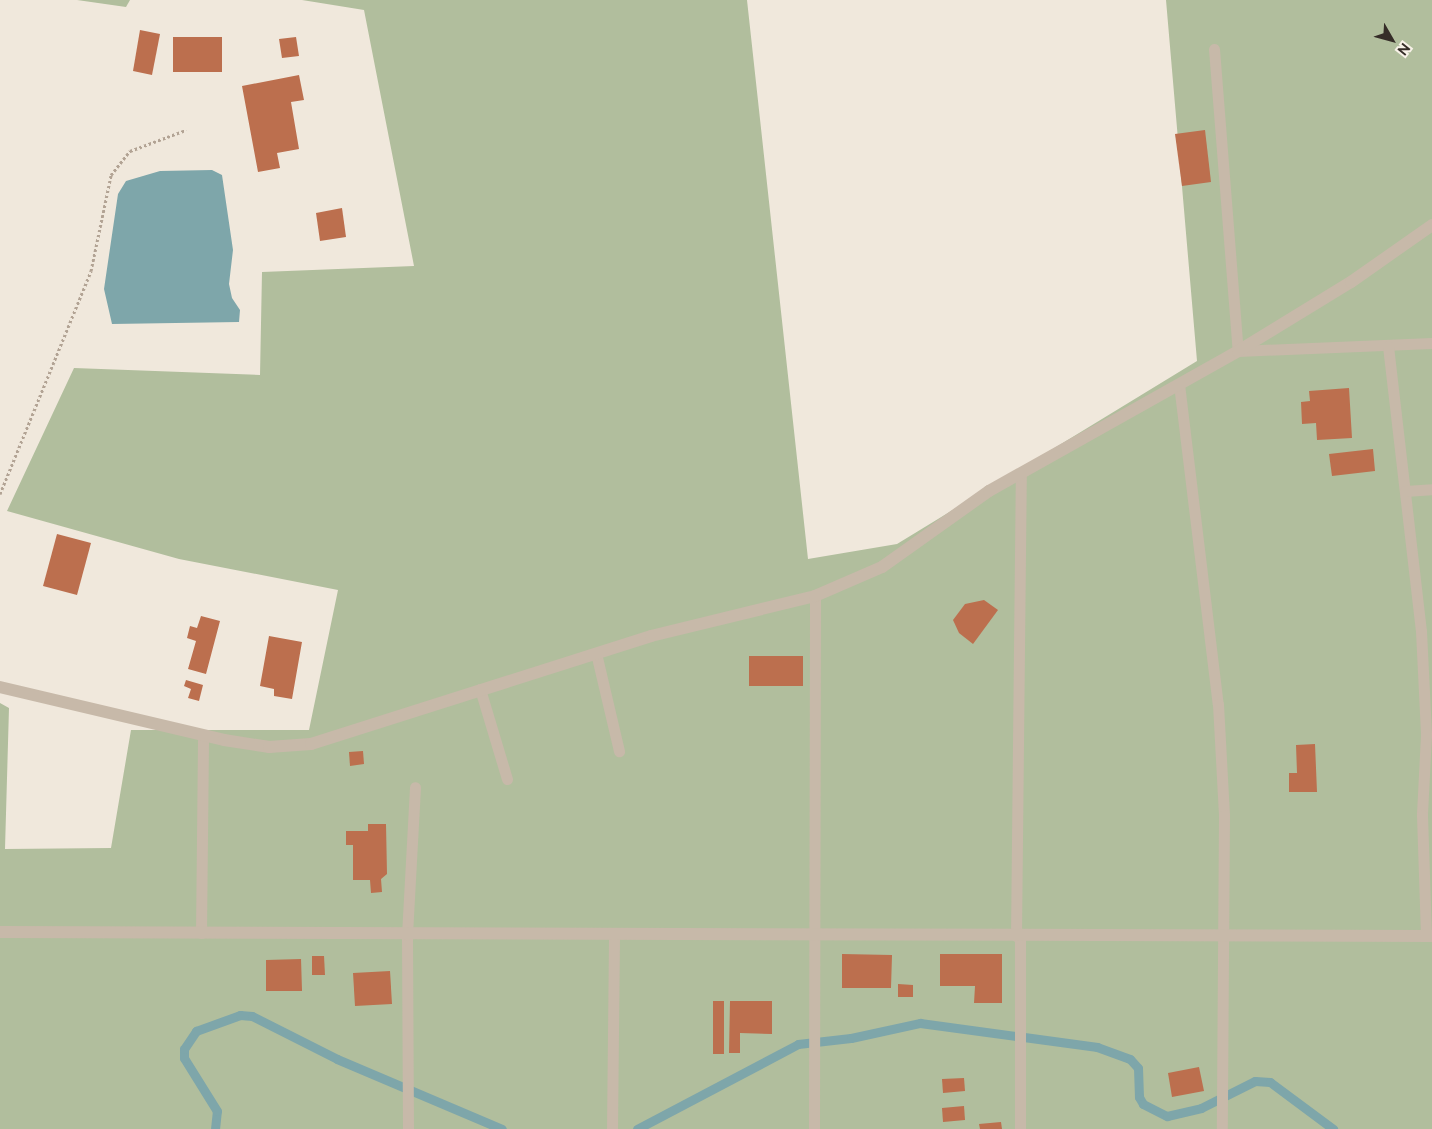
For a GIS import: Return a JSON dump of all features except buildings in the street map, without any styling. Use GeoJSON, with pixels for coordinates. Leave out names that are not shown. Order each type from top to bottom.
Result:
{"type":"FeatureCollection","features":[{"type":"Feature","properties":{"kind":"street"},"geometry":{"type":"LineString","coordinates":[[0,688],[203,735],[269,747],[311,744],[480,689],[702,621],[815,596],[882,567],[989,491],[1238,352],[1352,282],[1432,225]]}},
{"type":"Feature","properties":{"kind":"street"},"geometry":{"type":"LineString","coordinates":[[0,932],[614,936],[1429,936]]}},
{"type":"Feature","properties":{"kind":"lane"},"geometry":{"type":"LineString","coordinates":[[1214,49],[1238,352],[1432,344]]}},
{"type":"Feature","properties":{"kind":"lane"},"geometry":{"type":"LineString","coordinates":[[1388,346],[1405,491],[1426,630],[1426,735],[1422,815],[1429,936]]}},
{"type":"Feature","properties":{"kind":"lane"},"geometry":{"type":"LineString","coordinates":[[1178,384],[1218,704],[1224,815],[1222,1129]]}},
{"type":"Feature","properties":{"kind":"lane"},"geometry":{"type":"LineString","coordinates":[[1020,1129],[1018,936],[1021,473]]}},
{"type":"Feature","properties":{"kind":"lane"},"geometry":{"type":"LineString","coordinates":[[1405,491],[1432,489]]}},
{"type":"Feature","properties":{"kind":"lane"},"geometry":{"type":"LineString","coordinates":[[814,1129],[812,1029],[817,936],[815,596]]}},
{"type":"Feature","properties":{"kind":"lane"},"geometry":{"type":"LineString","coordinates":[[596,653],[619,751]]}},
{"type":"Feature","properties":{"kind":"lane"},"geometry":{"type":"LineString","coordinates":[[480,689],[507,779]]}},
{"type":"Feature","properties":{"kind":"lane"},"geometry":{"type":"LineString","coordinates":[[201,933],[203,735]]}},
{"type":"Feature","properties":{"kind":"lane"},"geometry":{"type":"LineString","coordinates":[[408,1129],[407,935],[415,787]]}},
{"type":"Feature","properties":{"kind":"lane"},"geometry":{"type":"LineString","coordinates":[[612,1129],[614,936]]}},
{"type":"Feature","properties":{"kind":"path"},"geometry":{"type":"LineString","coordinates":[[0,494],[91,271],[112,175],[130,151],[186,130]]}},
{"type":"Feature","properties":{"kind":"green space"},"geometry":{"type":"Polygon","coordinates":[[[77,0],[130,0],[126,7],[77,0]]]}},
{"type":"Feature","properties":{"kind":"green space"},"geometry":{"type":"Polygon","coordinates":[[[302,0],[747,0],[808,559],[897,544],[1197,361],[1166,0],[1432,0],[1432,1129],[0,1129],[0,703],[9,708],[5,849],[111,848],[131,730],[309,730],[338,590],[179,559],[7,511],[74,368],[260,375],[262,272],[414,266],[364,10],[302,0]]]}},
{"type":"Feature","properties":{"kind":"water"},"geometry":{"type":"Polygon","coordinates":[[[212,170],[222,175],[233,250],[229,284],[232,298],[240,310],[239,322],[112,324],[104,289],[118,194],[126,181],[160,171],[212,170]]]}},
{"type":"Feature","properties":{"kind":"waterway"},"geometry":{"type":"LineString","coordinates":[[215,1129],[217,1111],[184,1058],[184,1049],[196,1031],[240,1015],[252,1016],[337,1059],[502,1129]]}},
{"type":"Feature","properties":{"kind":"waterway"},"geometry":{"type":"LineString","coordinates":[[637,1129],[798,1044],[851,1038],[920,1023],[1097,1047],[1130,1059],[1138,1068],[1139,1097],[1143,1104],[1167,1116],[1201,1108],[1255,1081],[1270,1082],[1333,1129]]}}]}
